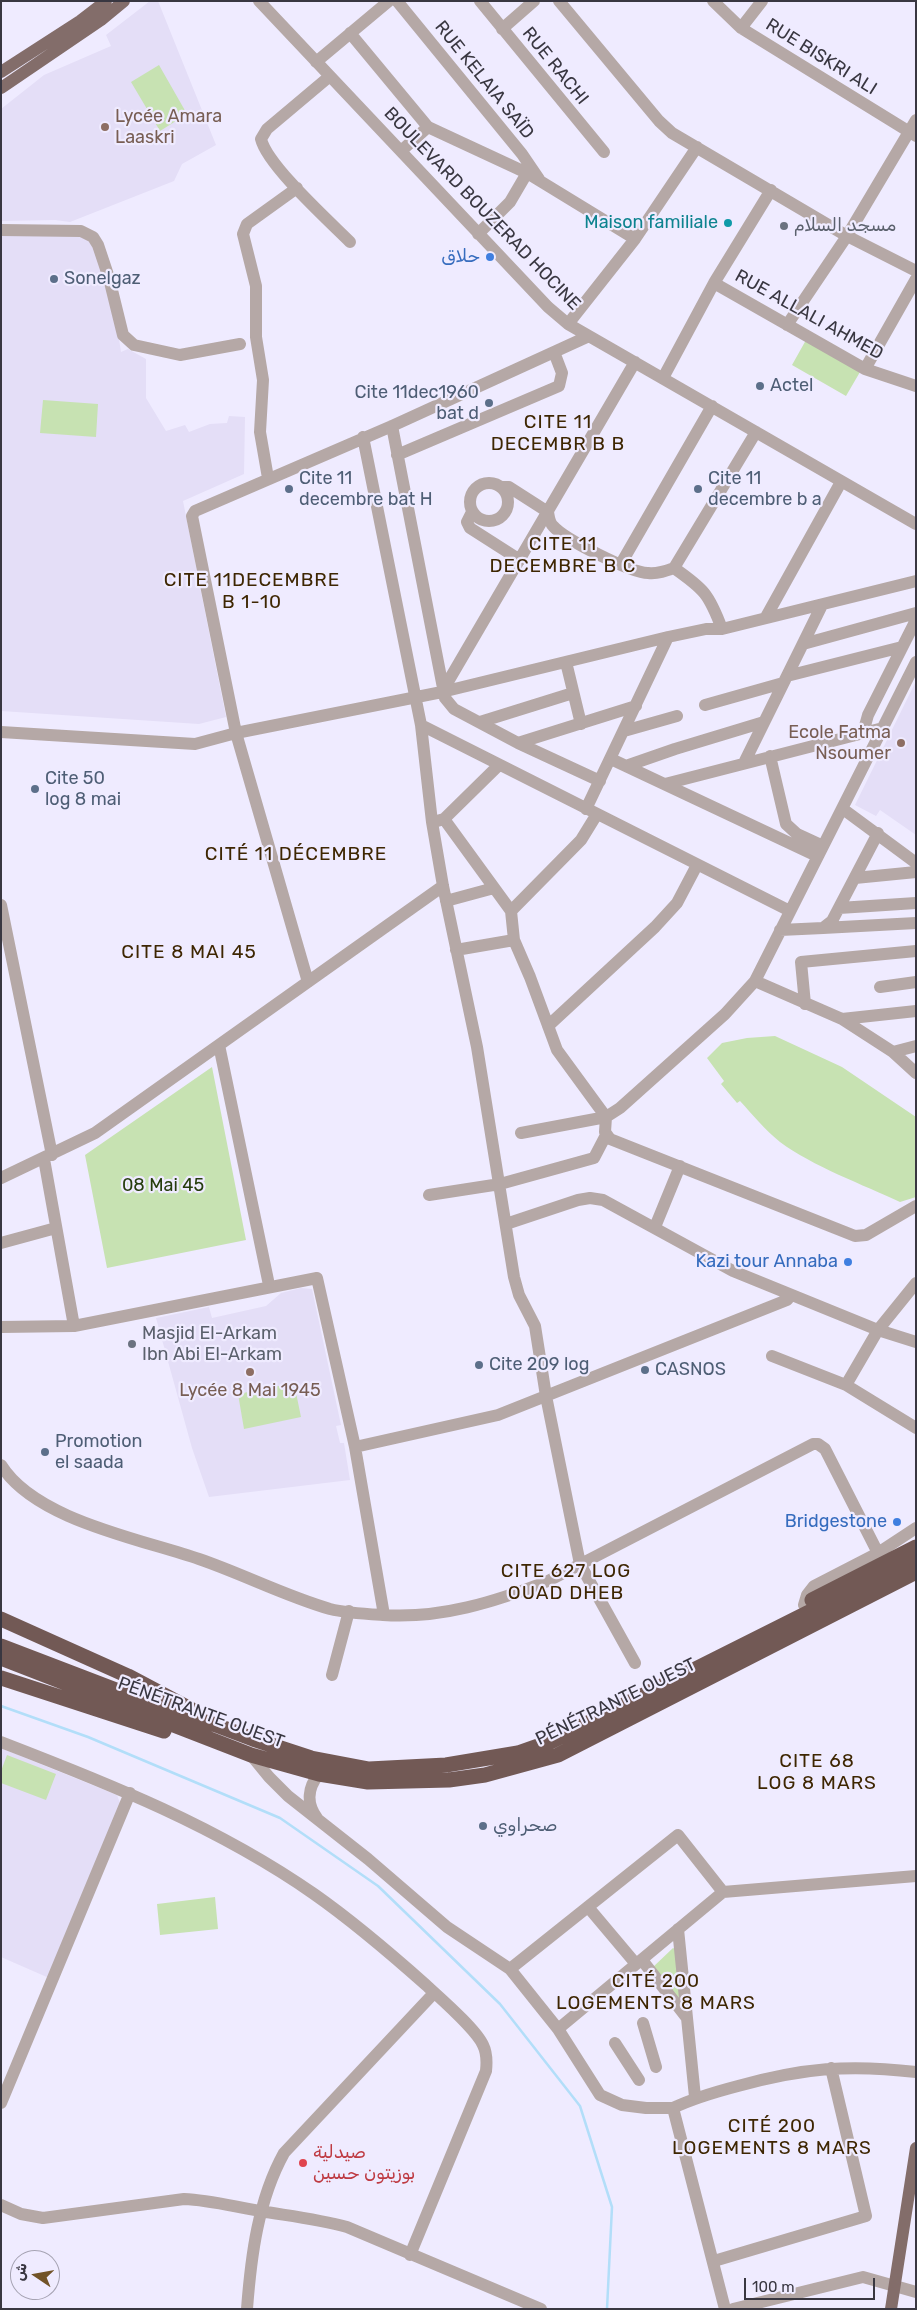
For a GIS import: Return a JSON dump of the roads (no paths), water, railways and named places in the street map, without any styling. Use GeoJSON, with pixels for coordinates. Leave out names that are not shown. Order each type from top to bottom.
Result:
{"type":"FeatureCollection","features":[{"type":"Feature","properties":{"kind":"highway"},"geometry":{"type":"LineString","coordinates":[[774,1637],[804,1605],[915,1559]]}},
{"type":"Feature","properties":{"kind":"highway","name":"PÉNÉTRANTE OUEST"},"geometry":{"type":"LineString","coordinates":[[1,1658],[251,1755],[319,1774],[368,1782],[408,1783],[485,1775],[558,1755],[915,1559]]}},
{"type":"Feature","properties":{"kind":"highway"},"geometry":{"type":"LineString","coordinates":[[774,1637],[822,1630],[916,1583]]}},
{"type":"Feature","properties":{"kind":"highway"},"geometry":{"type":"LineString","coordinates":[[1,1619],[128,1676],[216,1725]]}},
{"type":"Feature","properties":{"kind":"highway","name":"PÉNÉTRANTE OUEST"},"geometry":{"type":"LineString","coordinates":[[1,1646],[184,1716],[216,1725],[311,1758],[369,1769],[446,1766],[518,1753],[552,1741],[774,1637]]}},
{"type":"Feature","properties":{"kind":"highway"},"geometry":{"type":"LineString","coordinates":[[1,1678],[177,1734],[212,1740]]}},
{"type":"Feature","properties":{"kind":"main road"},"geometry":{"type":"LineString","coordinates":[[1,72],[80,21],[106,1]]}},
{"type":"Feature","properties":{"kind":"main road"},"geometry":{"type":"LineString","coordinates":[[1,88],[101,20],[124,1]]}},
{"type":"Feature","properties":{"kind":"main road"},"geometry":{"type":"LineString","coordinates":[[891,2309],[916,2148]]}},
{"type":"Feature","properties":{"kind":"street","name":"BOULEVARD BOUZERAD HOCINE"},"geometry":{"type":"LineString","coordinates":[[259,1],[478,234],[548,307],[568,324],[916,524]]}},
{"type":"Feature","properties":{"kind":"street"},"geometry":{"type":"LineString","coordinates":[[316,62],[389,1]]}},
{"type":"Feature","properties":{"kind":"street","name":"RUE KELAIA SAÏD"},"geometry":{"type":"LineString","coordinates":[[397,1],[522,154],[542,183]]}},
{"type":"Feature","properties":{"kind":"street","name":"RUE RACHI"},"geometry":{"type":"LineString","coordinates":[[480,1],[604,152]]}},
{"type":"Feature","properties":{"kind":"street"},"geometry":{"type":"LineString","coordinates":[[502,29],[534,1]]}},
{"type":"Feature","properties":{"kind":"street"},"geometry":{"type":"LineString","coordinates":[[559,1],[659,121],[672,133],[847,236],[916,271]]}},
{"type":"Feature","properties":{"kind":"street","name":"RUE BISKRI ALI"},"geometry":{"type":"LineString","coordinates":[[713,1],[741,28],[912,133]]}},
{"type":"Feature","properties":{"kind":"street"},"geometry":{"type":"LineString","coordinates":[[741,28],[762,1]]}},
{"type":"Feature","properties":{"kind":"street"},"geometry":{"type":"LineString","coordinates":[[350,33],[428,127],[527,173],[635,238]]}},
{"type":"Feature","properties":{"kind":"street"},"geometry":{"type":"LineString","coordinates":[[330,76],[267,129],[261,139],[262,147],[275,164],[350,242]]}},
{"type":"Feature","properties":{"kind":"street"},"geometry":{"type":"LineString","coordinates":[[787,325],[847,236],[912,133],[916,120]]}},
{"type":"Feature","properties":{"kind":"street"},"geometry":{"type":"LineString","coordinates":[[401,152],[428,127]]}},
{"type":"Feature","properties":{"kind":"street"},"geometry":{"type":"LineString","coordinates":[[568,324],[635,238],[697,147]]}},
{"type":"Feature","properties":{"kind":"street"},"geometry":{"type":"LineString","coordinates":[[478,234],[510,202],[527,173]]}},
{"type":"Feature","properties":{"kind":"street"},"geometry":{"type":"LineString","coordinates":[[268,478],[260,432],[263,380],[256,337],[256,286],[243,234],[247,224],[297,188]]}},
{"type":"Feature","properties":{"kind":"street"},"geometry":{"type":"LineString","coordinates":[[664,378],[714,283],[770,190]]}},
{"type":"Feature","properties":{"kind":"street"},"geometry":{"type":"LineString","coordinates":[[1,230],[81,231],[94,237],[109,278],[123,335],[127,341],[134,345],[180,355],[240,344]]}},
{"type":"Feature","properties":{"kind":"street"},"geometry":{"type":"LineString","coordinates":[[865,369],[916,279]]}},
{"type":"Feature","properties":{"kind":"street","name":"RUE ALLALI AHMED"},"geometry":{"type":"LineString","coordinates":[[714,283],[865,369],[916,386]]}},
{"type":"Feature","properties":{"kind":"street"},"geometry":{"type":"LineString","coordinates":[[308,982],[236,733],[192,516],[195,511],[392,426],[589,336]]}},
{"type":"Feature","properties":{"kind":"street"},"geometry":{"type":"LineString","coordinates":[[397,455],[559,386],[562,373],[554,352]]}},
{"type":"Feature","properties":{"kind":"street"},"geometry":{"type":"LineString","coordinates":[[442,692],[635,362]]}},
{"type":"Feature","properties":{"kind":"street"},"geometry":{"type":"LineString","coordinates":[[618,564],[622,562],[712,406]]}},
{"type":"Feature","properties":{"kind":"street"},"geometry":{"type":"LineString","coordinates":[[392,426],[444,698],[454,709],[518,743],[600,781]]}},
{"type":"Feature","properties":{"kind":"street"},"geometry":{"type":"LineString","coordinates":[[548,512],[549,520],[559,531],[618,564],[647,574],[663,572],[674,568],[756,432]]}},
{"type":"Feature","properties":{"kind":"street"},"geometry":{"type":"LineString","coordinates":[[363,437],[421,725],[438,821],[443,886],[477,1047],[514,1277],[519,1295],[535,1326],[546,1396],[580,1564],[635,1663]]}},
{"type":"Feature","properties":{"kind":"street"},"geometry":{"type":"LineString","coordinates":[[766,618],[841,482]]}},
{"type":"Feature","properties":{"kind":"street"},"geometry":{"type":"LineString","coordinates":[[520,560],[470,528],[467,522],[472,512],[470,497],[476,488],[490,483],[501,487],[509,487],[548,512]]}},
{"type":"Feature","properties":{"kind":"street"},"geometry":{"type":"LineString","coordinates":[[472,512],[481,520],[487,522],[499,519],[507,510],[509,503],[508,497],[501,487]]}},
{"type":"Feature","properties":{"kind":"street"},"geometry":{"type":"LineString","coordinates":[[674,568],[700,586],[713,605],[722,629]]}},
{"type":"Feature","properties":{"kind":"street"},"geometry":{"type":"LineString","coordinates":[[1,732],[195,744],[236,733],[442,692],[668,637],[706,629],[722,629],[916,581]]}},
{"type":"Feature","properties":{"kind":"street"},"geometry":{"type":"LineString","coordinates":[[744,763],[822,605]]}},
{"type":"Feature","properties":{"kind":"street"},"geometry":{"type":"LineString","coordinates":[[803,644],[916,613]]}},
{"type":"Feature","properties":{"kind":"street"},"geometry":{"type":"LineString","coordinates":[[863,733],[868,714],[916,620]]}},
{"type":"Feature","properties":{"kind":"street"},"geometry":{"type":"LineString","coordinates":[[511,911],[581,840],[592,811],[600,781],[668,637]]}},
{"type":"Feature","properties":{"kind":"street"},"geometry":{"type":"LineString","coordinates":[[705,705],[902,647]]}},
{"type":"Feature","properties":{"kind":"street"},"geometry":{"type":"LineString","coordinates":[[566,662],[581,724]]}},
{"type":"Feature","properties":{"kind":"street"},"geometry":{"type":"LineString","coordinates":[[521,1133],[606,1117],[620,1108],[725,1014],[754,981],[916,662]]}},
{"type":"Feature","properties":{"kind":"street"},"geometry":{"type":"LineString","coordinates":[[480,722],[574,694]]}},
{"type":"Feature","properties":{"kind":"street"},"geometry":{"type":"LineString","coordinates":[[518,743],[636,706]]}},
{"type":"Feature","properties":{"kind":"street"},"geometry":{"type":"LineString","coordinates":[[624,731],[677,716]]}},
{"type":"Feature","properties":{"kind":"street"},"geometry":{"type":"LineString","coordinates":[[626,766],[764,722]]}},
{"type":"Feature","properties":{"kind":"street"},"geometry":{"type":"LineString","coordinates":[[421,725],[498,766],[592,811],[790,911]]}},
{"type":"Feature","properties":{"kind":"street"},"geometry":{"type":"LineString","coordinates":[[665,784],[883,728]]}},
{"type":"Feature","properties":{"kind":"street"},"geometry":{"type":"LineString","coordinates":[[770,756],[786,824],[820,851]]}},
{"type":"Feature","properties":{"kind":"street"},"geometry":{"type":"LineString","coordinates":[[611,759],[820,851]]}},
{"type":"Feature","properties":{"kind":"street"},"geometry":{"type":"LineString","coordinates":[[438,821],[498,766]]}},
{"type":"Feature","properties":{"kind":"street"},"geometry":{"type":"LineString","coordinates":[[843,809],[916,863]]}},
{"type":"Feature","properties":{"kind":"street"},"geometry":{"type":"LineString","coordinates":[[430,1194],[500,1184],[594,1158],[606,1135],[606,1117],[557,1050],[514,940],[511,911],[438,821]]}},
{"type":"Feature","properties":{"kind":"street"},"geometry":{"type":"LineString","coordinates":[[822,928],[832,922],[878,834]]}},
{"type":"Feature","properties":{"kind":"street"},"geometry":{"type":"LineString","coordinates":[[548,1026],[655,927],[677,903],[696,865]]}},
{"type":"Feature","properties":{"kind":"street"},"geometry":{"type":"LineString","coordinates":[[855,878],[916,872]]}},
{"type":"Feature","properties":{"kind":"street"},"geometry":{"type":"LineString","coordinates":[[1,1178],[95,1133],[443,886]]}},
{"type":"Feature","properties":{"kind":"street"},"geometry":{"type":"LineString","coordinates":[[446,902],[494,888]]}},
{"type":"Feature","properties":{"kind":"street"},"geometry":{"type":"LineString","coordinates":[[839,908],[916,903]]}},
{"type":"Feature","properties":{"kind":"street"},"geometry":{"type":"LineString","coordinates":[[1,905],[48,1157],[56,1228],[74,1326]]}},
{"type":"Feature","properties":{"kind":"street"},"geometry":{"type":"LineString","coordinates":[[780,930],[916,923]]}},
{"type":"Feature","properties":{"kind":"street"},"geometry":{"type":"LineString","coordinates":[[456,950],[514,940]]}},
{"type":"Feature","properties":{"kind":"street"},"geometry":{"type":"LineString","coordinates":[[805,1004],[801,962],[916,950]]}},
{"type":"Feature","properties":{"kind":"street"},"geometry":{"type":"LineString","coordinates":[[754,981],[842,1019],[893,1052],[916,1073]]}},
{"type":"Feature","properties":{"kind":"street"},"geometry":{"type":"LineString","coordinates":[[880,987],[916,982]]}},
{"type":"Feature","properties":{"kind":"street"},"geometry":{"type":"LineString","coordinates":[[842,1019],[916,1011]]}},
{"type":"Feature","properties":{"kind":"street"},"geometry":{"type":"LineString","coordinates":[[219,1045],[269,1286]]}},
{"type":"Feature","properties":{"kind":"street"},"geometry":{"type":"LineString","coordinates":[[893,1052],[916,1046]]}},
{"type":"Feature","properties":{"kind":"street"},"geometry":{"type":"LineString","coordinates":[[606,1135],[610,1139],[855,1236],[866,1235],[916,1206]]}},
{"type":"Feature","properties":{"kind":"street"},"geometry":{"type":"LineString","coordinates":[[655,1227],[680,1166]]}},
{"type":"Feature","properties":{"kind":"street"},"geometry":{"type":"LineString","coordinates":[[506,1224],[590,1198],[603,1200],[733,1271],[878,1330],[916,1342]]}},
{"type":"Feature","properties":{"kind":"street"},"geometry":{"type":"LineString","coordinates":[[1,1243],[56,1228]]}},
{"type":"Feature","properties":{"kind":"street"},"geometry":{"type":"LineString","coordinates":[[1,1327],[74,1326],[317,1278],[355,1447],[384,1615]]}},
{"type":"Feature","properties":{"kind":"street"},"geometry":{"type":"LineString","coordinates":[[846,1385],[878,1330],[916,1283]]}},
{"type":"Feature","properties":{"kind":"street"},"geometry":{"type":"LineString","coordinates":[[355,1447],[498,1415],[787,1300],[791,1295]]}},
{"type":"Feature","properties":{"kind":"street"},"geometry":{"type":"LineString","coordinates":[[772,1356],[846,1385],[916,1428]]}},
{"type":"Feature","properties":{"kind":"street"},"geometry":{"type":"LineString","coordinates":[[1,1465],[21,1488],[38,1500],[71,1516],[161,1549],[198,1559],[331,1609],[384,1615],[439,1613],[471,1608],[510,1596],[548,1581],[815,1444],[825,1449],[878,1553]]}},
{"type":"Feature","properties":{"kind":"street"},"geometry":{"type":"LineString","coordinates":[[804,1605],[807,1595],[814,1586],[878,1553],[916,1528]]}},
{"type":"Feature","properties":{"kind":"street"},"geometry":{"type":"LineString","coordinates":[[332,1675],[349,1611]]}},
{"type":"Feature","properties":{"kind":"street"},"geometry":{"type":"LineString","coordinates":[[1,1742],[130,1793],[222,1839],[305,1888],[341,1914],[434,1993],[479,2038],[484,2045],[487,2062],[486,2071],[410,2255]]}},
{"type":"Feature","properties":{"kind":"street"},"geometry":{"type":"LineString","coordinates":[[251,1755],[269,1777],[447,1927],[510,1969],[558,2029],[600,2095],[622,2105],[646,2108],[673,2108],[695,2097],[773,2076],[831,2068],[874,2067],[916,2072]]}},
{"type":"Feature","properties":{"kind":"street"},"geometry":{"type":"LineString","coordinates":[[318,1820],[311,1807],[310,1793],[311,1786],[319,1774]]}},
{"type":"Feature","properties":{"kind":"street"},"geometry":{"type":"LineString","coordinates":[[1,2103],[130,1793]]}},
{"type":"Feature","properties":{"kind":"street"},"geometry":{"type":"LineString","coordinates":[[510,1969],[678,1835],[723,1892]]}},
{"type":"Feature","properties":{"kind":"street"},"geometry":{"type":"LineString","coordinates":[[558,2029],[723,1892],[916,1876]]}},
{"type":"Feature","properties":{"kind":"street"},"geometry":{"type":"LineString","coordinates":[[588,1906],[687,2018]]}},
{"type":"Feature","properties":{"kind":"street"},"geometry":{"type":"LineString","coordinates":[[678,1929],[695,2097]]}},
{"type":"Feature","properties":{"kind":"street"},"geometry":{"type":"LineString","coordinates":[[247,2309],[252,2262],[261,2212],[272,2175],[284,2153],[434,1993]]}},
{"type":"Feature","properties":{"kind":"street"},"geometry":{"type":"LineString","coordinates":[[643,2023],[656,2067]]}},
{"type":"Feature","properties":{"kind":"street"},"geometry":{"type":"LineString","coordinates":[[615,2043],[639,2080]]}},
{"type":"Feature","properties":{"kind":"street"},"geometry":{"type":"LineString","coordinates":[[714,2261],[866,2216],[831,2068]]}},
{"type":"Feature","properties":{"kind":"street"},"geometry":{"type":"LineString","coordinates":[[673,2108],[725,2309]]}},
{"type":"Feature","properties":{"kind":"street"},"geometry":{"type":"LineString","coordinates":[[1,2205],[21,2214],[43,2218],[184,2199],[198,2199],[261,2212],[319,2219],[347,2227],[541,2309]]}},
{"type":"Feature","properties":{"kind":"street"},"geometry":{"type":"LineString","coordinates":[[733,2309],[863,2277],[916,2292]]}},
{"type":"Feature","properties":{"kind":"waterway"},"geometry":{"type":"LineString","coordinates":[[1,1706],[88,1737],[280,1818],[378,1886],[500,2004],[580,2106],[612,2207],[607,2309]]}},
{"type":"Feature","properties":{"kind":"place","name":"Lycée Amara Laaskri"},"geometry":{"type":"Point","coordinates":[105,127]}},
{"type":"Feature","properties":{"kind":"place","name":"Maison familiale"},"geometry":{"type":"Point","coordinates":[728,223]}},
{"type":"Feature","properties":{"kind":"place","name":"مسجد السلام"},"geometry":{"type":"Point","coordinates":[784,226]}},
{"type":"Feature","properties":{"kind":"place","name":"حلاق"},"geometry":{"type":"Point","coordinates":[490,257]}},
{"type":"Feature","properties":{"kind":"place","name":"Sonelgaz"},"geometry":{"type":"Point","coordinates":[54,279]}},
{"type":"Feature","properties":{"kind":"place","name":"Actel"},"geometry":{"type":"Point","coordinates":[760,386]}},
{"type":"Feature","properties":{"kind":"place","name":"Cite 11dec1960 bat d"},"geometry":{"type":"Point","coordinates":[489,403]}},
{"type":"Feature","properties":{"kind":"place","name":"Cite 11 decembre bat H"},"geometry":{"type":"Point","coordinates":[289,489]}},
{"type":"Feature","properties":{"kind":"place","name":"Cite 11 decembre b a"},"geometry":{"type":"Point","coordinates":[698,489]}},
{"type":"Feature","properties":{"kind":"place","name":"Ecole Fatma Nsoumer"},"geometry":{"type":"Point","coordinates":[901,743]}},
{"type":"Feature","properties":{"kind":"place","name":"Cite 50 log 8 mai"},"geometry":{"type":"Point","coordinates":[35,789]}},
{"type":"Feature","properties":{"kind":"place","name":"Kazi tour Annaba"},"geometry":{"type":"Point","coordinates":[848,1262]}},
{"type":"Feature","properties":{"kind":"place","name":"Masjid El-Arkam Ibn Abi El-Arkam"},"geometry":{"type":"Point","coordinates":[132,1344]}},
{"type":"Feature","properties":{"kind":"place","name":"Cite 209 log"},"geometry":{"type":"Point","coordinates":[479,1365]}},
{"type":"Feature","properties":{"kind":"place","name":"CASNOS"},"geometry":{"type":"Point","coordinates":[645,1370]}},
{"type":"Feature","properties":{"kind":"place","name":"Lycée 8 Mai 1945"},"geometry":{"type":"Point","coordinates":[250,1372]}},
{"type":"Feature","properties":{"kind":"place","name":"Promotion el saada"},"geometry":{"type":"Point","coordinates":[45,1452]}},
{"type":"Feature","properties":{"kind":"place","name":"Bridgestone"},"geometry":{"type":"Point","coordinates":[897,1522]}},
{"type":"Feature","properties":{"kind":"place","name":"صحراوي"},"geometry":{"type":"Point","coordinates":[483,1826]}},
{"type":"Feature","properties":{"kind":"place","name":"صيدلية بوزيتون حسين"},"geometry":{"type":"Point","coordinates":[303,2163]}},
{"type":"Feature","properties":{"kind":"district","name":"CITE 11 DECEMBR B B"},"geometry":{"type":"Point","coordinates":[558,434]}},
{"type":"Feature","properties":{"kind":"district","name":"CITE 11 DECEMBRE B C"},"geometry":{"type":"Point","coordinates":[563,556]}},
{"type":"Feature","properties":{"kind":"district","name":"CITE 11DECEMBRE B 1-10"},"geometry":{"type":"Point","coordinates":[252,592]}},
{"type":"Feature","properties":{"kind":"district","name":"CITÉ 11 DÉCEMBRE"},"geometry":{"type":"Point","coordinates":[296,855]}},
{"type":"Feature","properties":{"kind":"district","name":"CITE 8 MAI 45"},"geometry":{"type":"Point","coordinates":[189,953]}},
{"type":"Feature","properties":{"kind":"district","name":"CITE 627 LOG OUAD DHEB"},"geometry":{"type":"Point","coordinates":[566,1583]}},
{"type":"Feature","properties":{"kind":"district","name":"CITE 68 LOG 8 MARS"},"geometry":{"type":"Point","coordinates":[817,1773]}},
{"type":"Feature","properties":{"kind":"district","name":"CITÉ 200 LOGEMENTS 8 MARS"},"geometry":{"type":"Point","coordinates":[656,1993]}},
{"type":"Feature","properties":{"kind":"district","name":"CITÉ 200 LOGEMENTS 8 MARS"},"geometry":{"type":"Point","coordinates":[772,2138]}},
{"type":"Feature","properties":{"kind":"park label","name":"08 Mai 45"},"geometry":{"type":"Point","coordinates":[163,1186]}}]}
